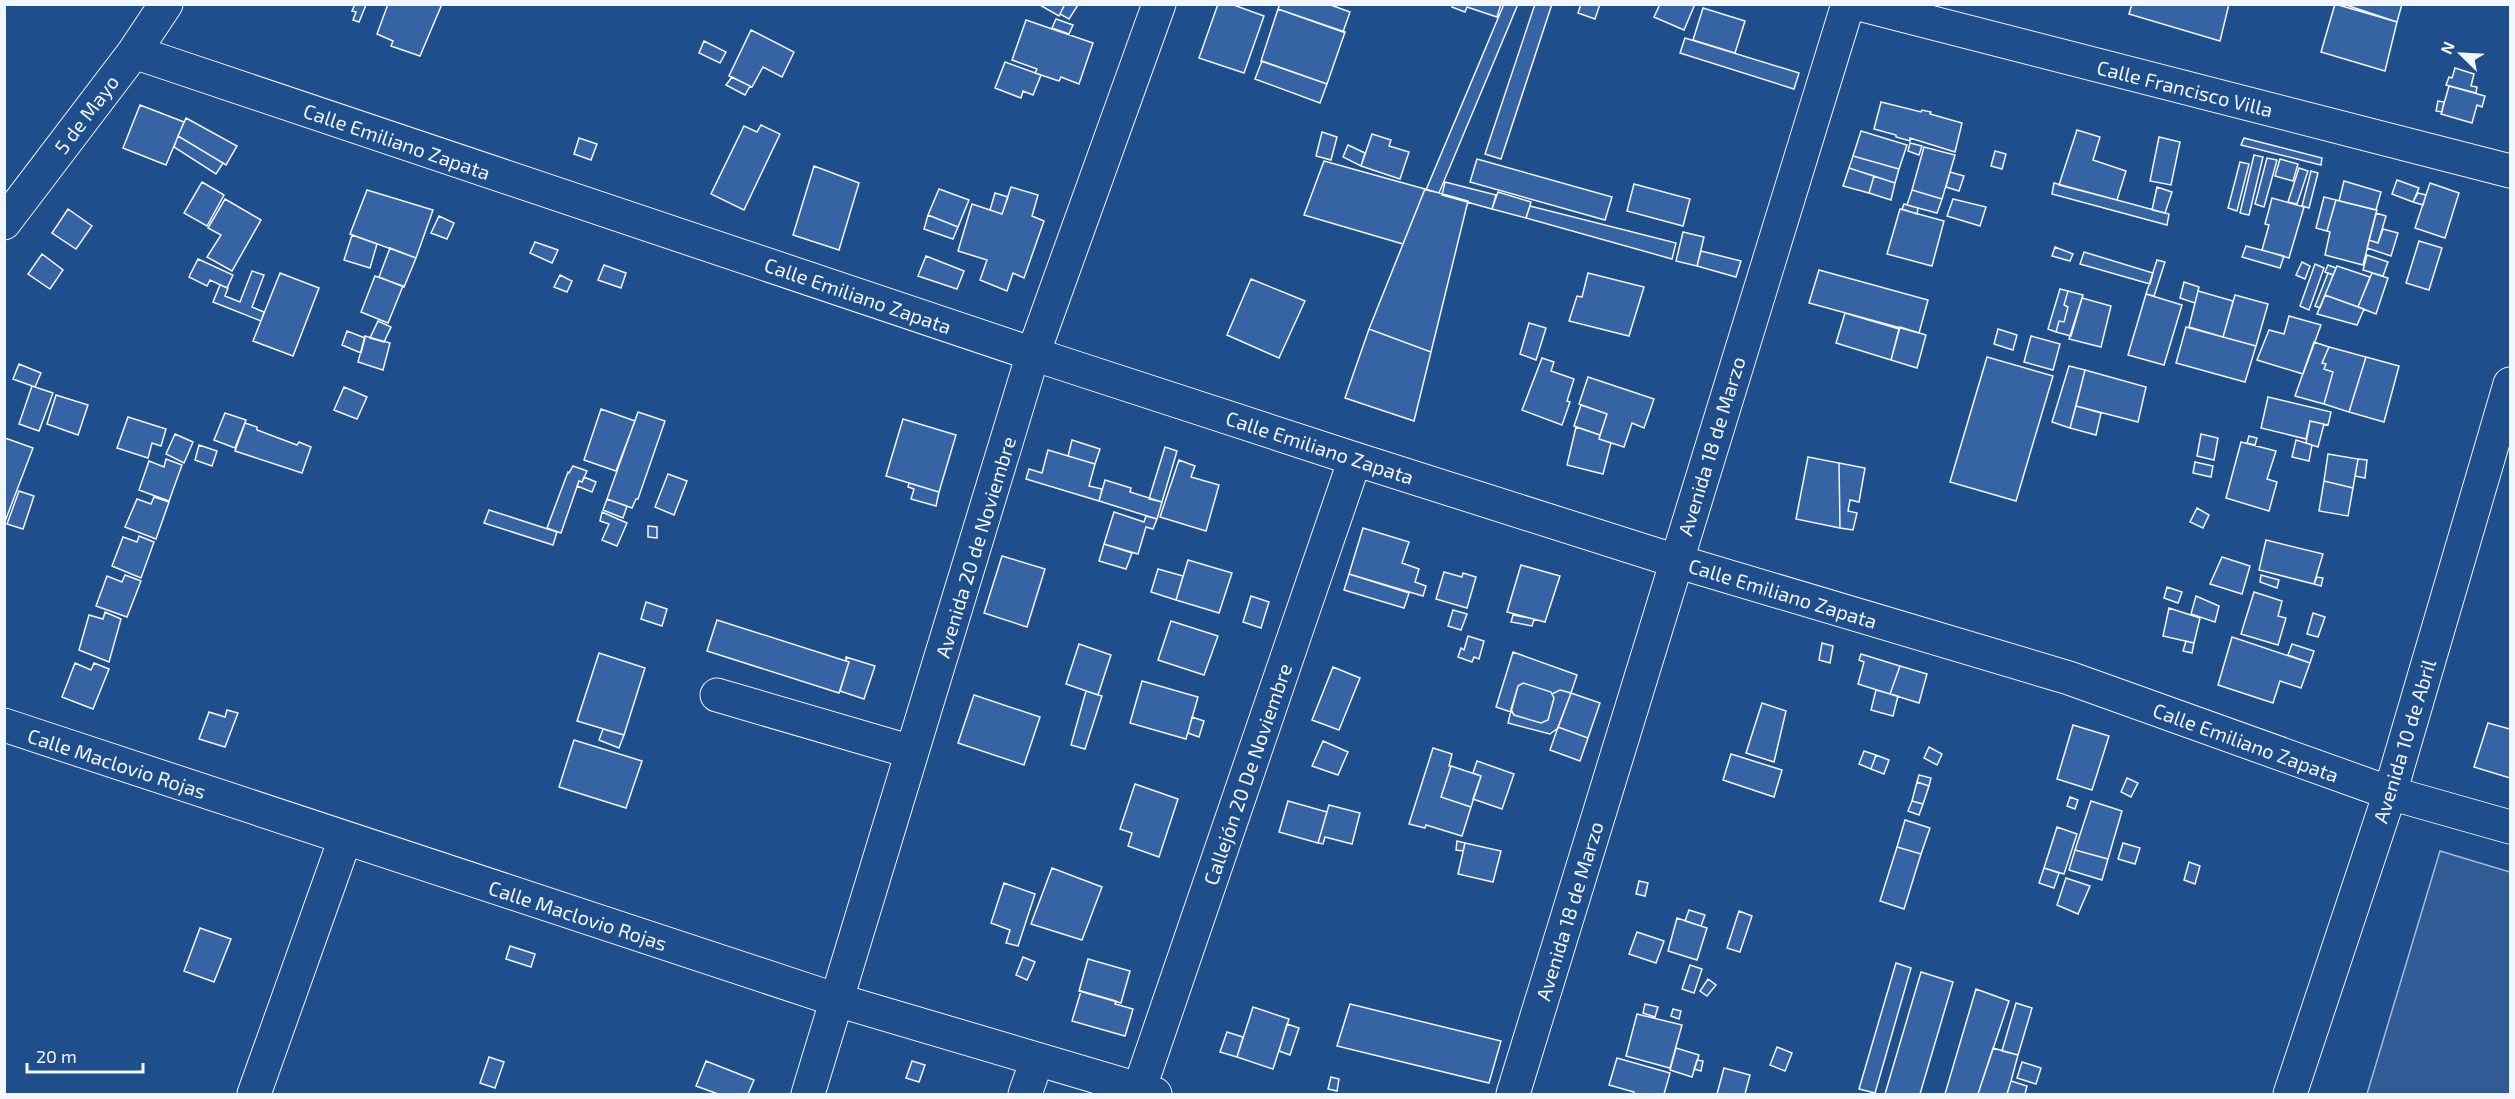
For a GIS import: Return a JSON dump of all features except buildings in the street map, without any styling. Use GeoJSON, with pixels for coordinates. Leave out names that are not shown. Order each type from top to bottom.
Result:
{"type":"FeatureCollection","features":[{"type":"Feature","properties":{"kind":"street","name":"5 de Mayo"},"geometry":{"type":"LineString","coordinates":[[4,223],[134,52],[166,4]]}},
{"type":"Feature","properties":{"kind":"street","name":"Avenida 20 de Noviembre"},"geometry":{"type":"LineString","coordinates":[[808,1095],[1034,354],[1159,4]]}},
{"type":"Feature","properties":{"kind":"street","name":"Avenida 18 de Marzo"},"geometry":{"type":"LineString","coordinates":[[1513,1095],[1848,4]]}},
{"type":"Feature","properties":{"kind":"street","name":"Calle Francisco Villa"},"geometry":{"type":"LineString","coordinates":[[1859,4],[2511,171]]}},
{"type":"Feature","properties":{"kind":"street","name":"Calle Emiliano Zapata"},"geometry":{"type":"LineString","coordinates":[[134,52],[1034,354],[1355,459],[1676,561],[2069,678],[2390,793],[2511,827]]}},
{"type":"Feature","properties":{"kind":"street","name":"Avenida 10 de Abril"},"geometry":{"type":"LineString","coordinates":[[2290,1095],[2390,793],[2511,384]]}},
{"type":"Feature","properties":{"kind":"street","name":"Callejón 20 De Noviembre"},"geometry":{"type":"LineString","coordinates":[[1147,1092],[1355,459]]}},
{"type":"Feature","properties":{"kind":"street"},"geometry":{"type":"LineString","coordinates":[[717,695],[912,752]]}},
{"type":"Feature","properties":{"kind":"street","name":"Calle Maclovio Rojas"},"geometry":{"type":"LineString","coordinates":[[4,725],[837,1000],[1147,1092]]}},
{"type":"Feature","properties":{"kind":"street"},"geometry":{"type":"LineString","coordinates":[[254,1095],[345,839]]}},
{"type":"Feature","properties":{"kind":"street"},"geometry":{"type":"LineString","coordinates":[[1025,1095],[1037,1060]]}},
{"type":"Feature","properties":{"kind":"shaded area"},"geometry":{"type":"Polygon","coordinates":[[[2440,851],[2510,872],[2510,1094],[2367,1094],[2440,851]]]}}]}
